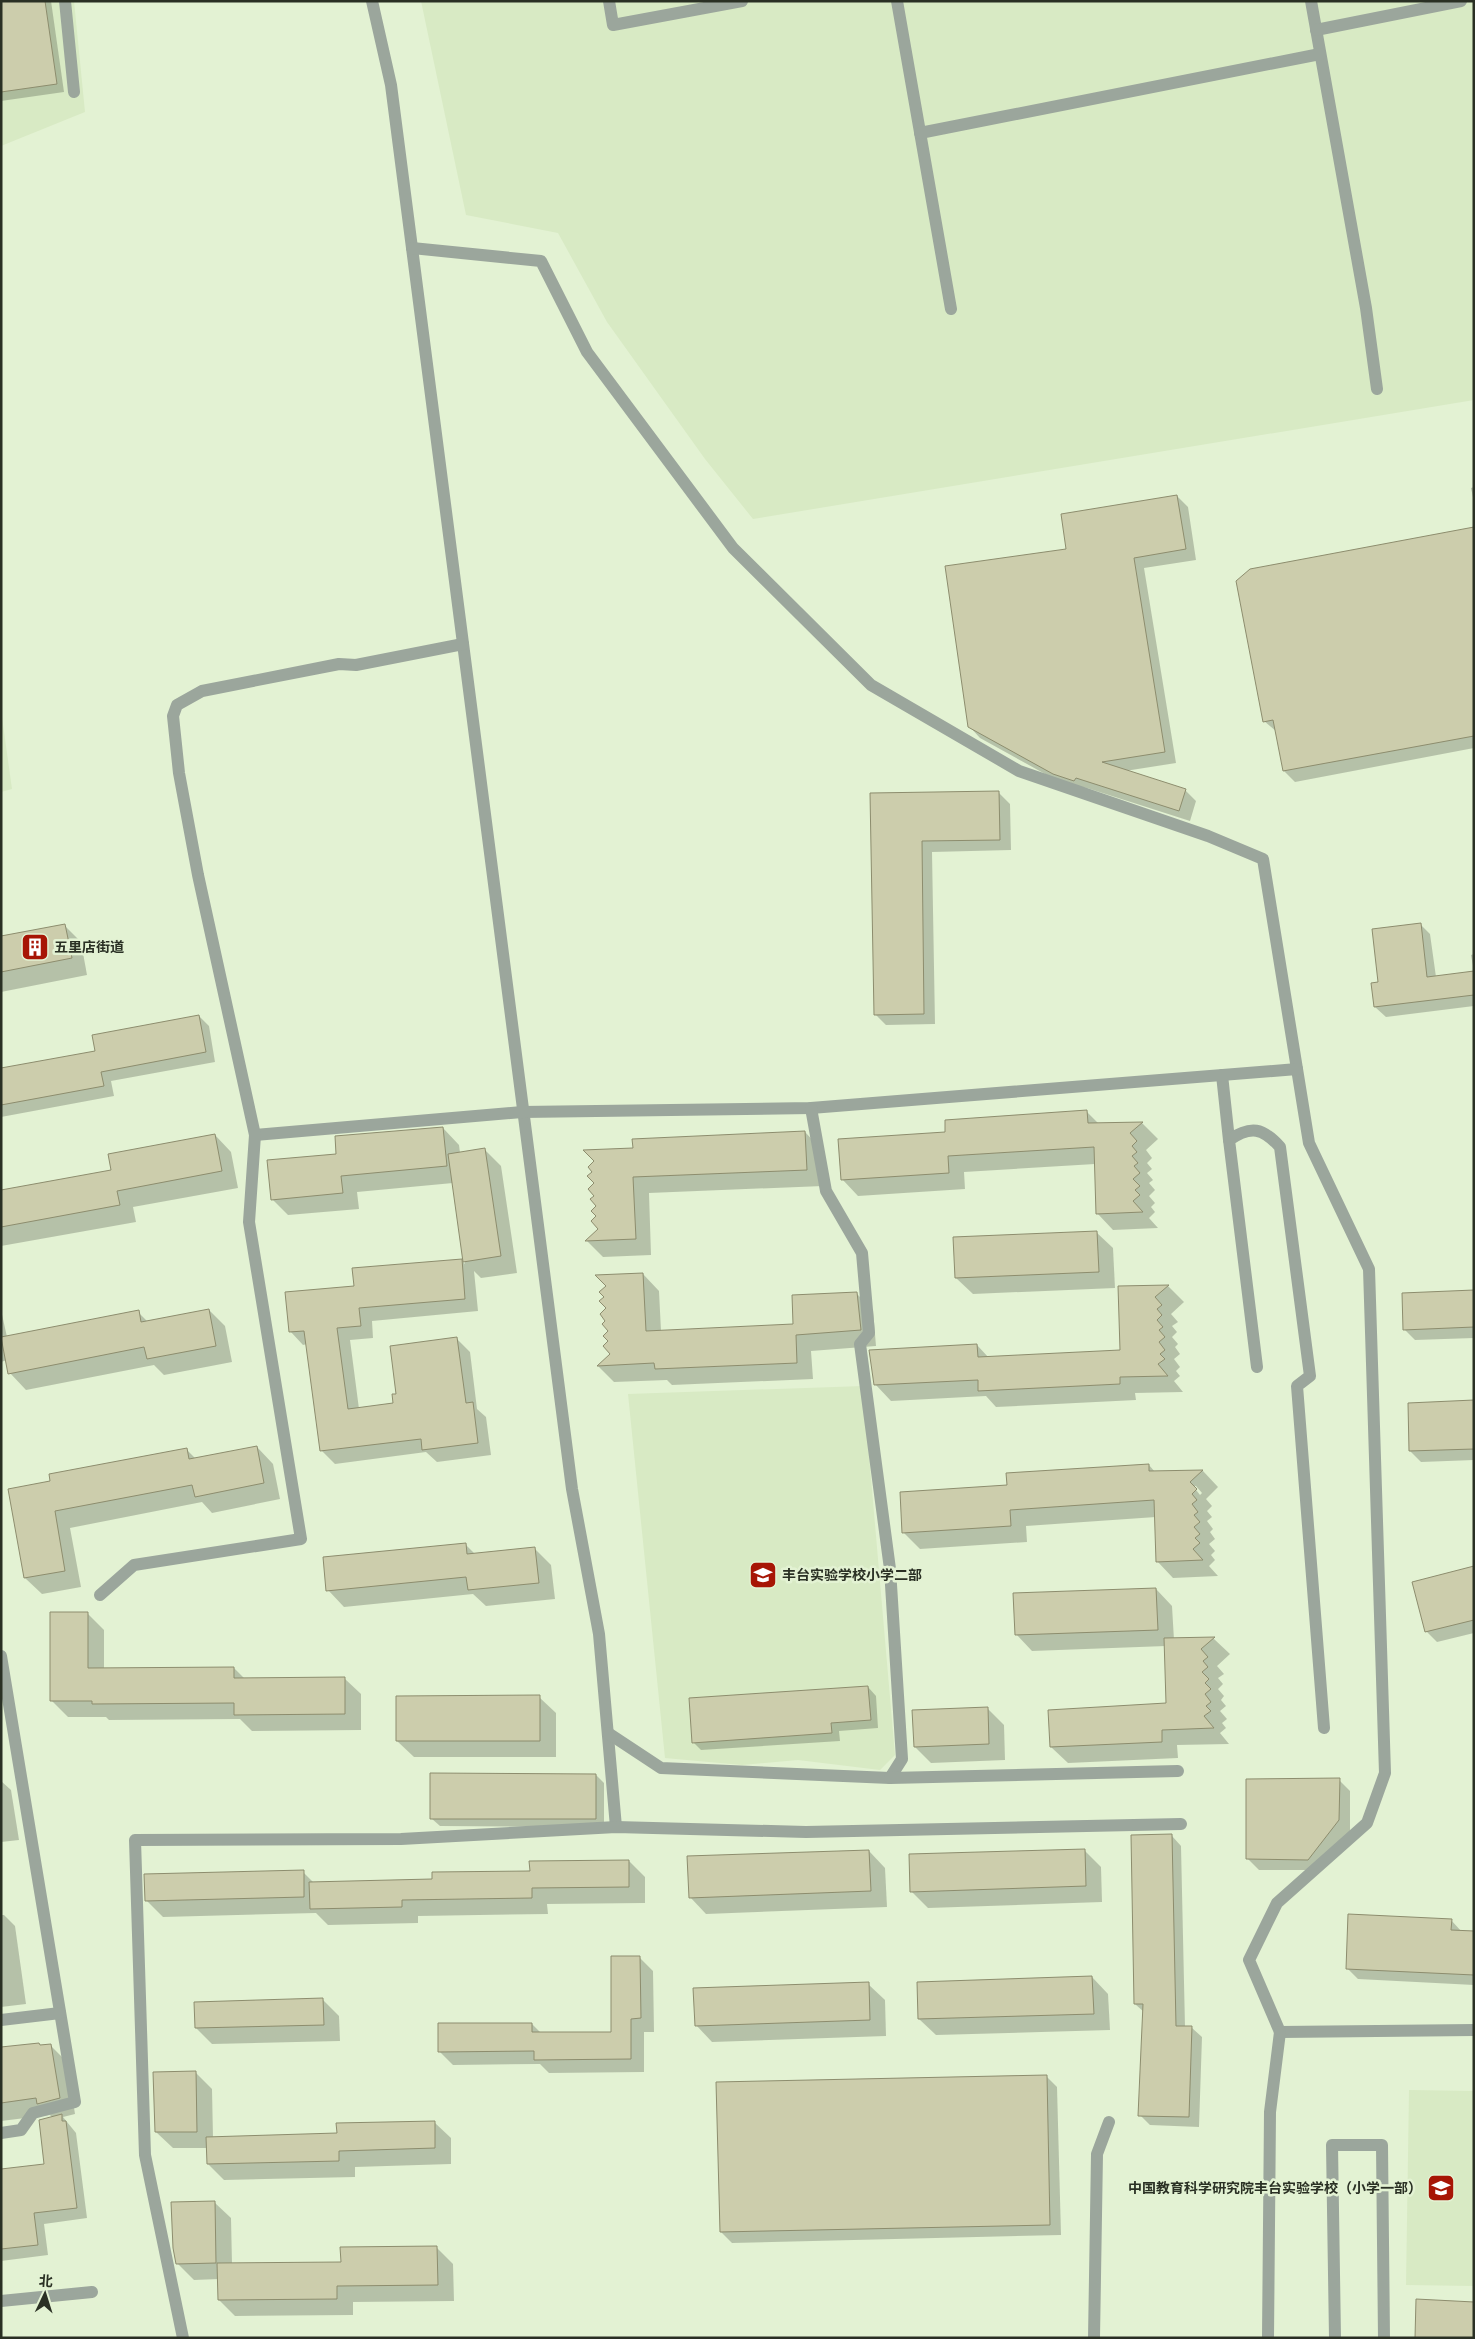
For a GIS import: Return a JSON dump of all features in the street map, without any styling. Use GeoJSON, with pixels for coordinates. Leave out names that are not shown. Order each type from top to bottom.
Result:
{"type":"FeatureCollection","features":[{"type":"Feature","properties":{"kind":"street"},"geometry":{"type":"LineString","coordinates":[[66,1],[74,92]]}},
{"type":"Feature","properties":{"kind":"street"},"geometry":{"type":"LineString","coordinates":[[372,1],[391,85],[572,1489],[599,1634],[616,1827]]}},
{"type":"Feature","properties":{"kind":"street"},"geometry":{"type":"LineString","coordinates":[[609,1],[613,25],[742,1]]}},
{"type":"Feature","properties":{"kind":"street"},"geometry":{"type":"LineString","coordinates":[[896,1],[951,309]]}},
{"type":"Feature","properties":{"kind":"street"},"geometry":{"type":"LineString","coordinates":[[1311,1],[1366,308],[1377,389]]}},
{"type":"Feature","properties":{"kind":"street"},"geometry":{"type":"LineString","coordinates":[[1316,30],[1461,1]]}},
{"type":"Feature","properties":{"kind":"street"},"geometry":{"type":"LineString","coordinates":[[920,133],[1320,54]]}},
{"type":"Feature","properties":{"kind":"street"},"geometry":{"type":"LineString","coordinates":[[412,248],[542,261],[587,352],[733,548],[871,685],[1019,771],[1208,836],[1263,859],[1309,1143],[1369,1269],[1385,1773],[1367,1823],[1277,1903],[1249,1960],[1280,2032],[1270,2112],[1268,2338]]}},
{"type":"Feature","properties":{"kind":"street"},"geometry":{"type":"LineString","coordinates":[[100,1595],[134,1565],[301,1539],[249,1222],[255,1135],[200,885],[180,774],[173,716],[177,704],[202,691],[338,664],[356,665],[463,644]]}},
{"type":"Feature","properties":{"kind":"street"},"geometry":{"type":"LineString","coordinates":[[255,1135],[522,1112],[811,1108],[1297,1069]]}},
{"type":"Feature","properties":{"kind":"street"},"geometry":{"type":"LineString","coordinates":[[1222,1074],[1257,1366]]}},
{"type":"Feature","properties":{"kind":"street"},"geometry":{"type":"LineString","coordinates":[[811,1108],[826,1191],[862,1253],[868,1333],[860,1344],[890,1569],[902,1759],[890,1778]]}},
{"type":"Feature","properties":{"kind":"street"},"geometry":{"type":"LineString","coordinates":[[1230,1140],[1242,1131],[1258,1130],[1270,1135],[1280,1147],[1310,1376],[1297,1386],[1324,1728]]}},
{"type":"Feature","properties":{"kind":"street"},"geometry":{"type":"LineString","coordinates":[[1,1656],[7,1728],[75,2102],[33,2113],[21,2130],[1,2134]]}},
{"type":"Feature","properties":{"kind":"street"},"geometry":{"type":"LineString","coordinates":[[608,1733],[662,1768],[890,1778],[1178,1771]]}},
{"type":"Feature","properties":{"kind":"street"},"geometry":{"type":"LineString","coordinates":[[183,2338],[145,2155],[135,1840],[401,1839],[616,1827],[806,1832],[1181,1824]]}},
{"type":"Feature","properties":{"kind":"street"},"geometry":{"type":"LineString","coordinates":[[1,2020],[60,2013]]}},
{"type":"Feature","properties":{"kind":"street"},"geometry":{"type":"LineString","coordinates":[[1280,2032],[1474,2030]]}},
{"type":"Feature","properties":{"kind":"street"},"geometry":{"type":"LineString","coordinates":[[1094,2338],[1097,2154],[1109,2122]]}},
{"type":"Feature","properties":{"kind":"street"},"geometry":{"type":"LineString","coordinates":[[1334,2338],[1332,2145],[1382,2145],[1384,2338]]}},
{"type":"Feature","properties":{"kind":"street"},"geometry":{"type":"LineString","coordinates":[[1,2301],[92,2292]]}},
{"type":"Feature","properties":{"kind":"shaded area"},"geometry":{"type":"Polygon","coordinates":[[[1,1],[74,1],[85,112],[1,146],[1,1]]]}},
{"type":"Feature","properties":{"kind":"shaded area"},"geometry":{"type":"Polygon","coordinates":[[[421,1],[1474,1],[1474,400],[753,519],[705,459],[607,322],[558,233],[466,215],[421,1]]]}},
{"type":"Feature","properties":{"kind":"shaded area"},"geometry":{"type":"Polygon","coordinates":[[[1,710],[12,789],[1,792],[1,710]]]}},
{"type":"Feature","properties":{"kind":"shaded area","name":"丰台实验学校小学二部"},"geometry":{"type":"Polygon","coordinates":[[[863,1386],[895,1755],[880,1770],[798,1760],[742,1765],[665,1758],[628,1394],[863,1386]]]}},
{"type":"Feature","properties":{"kind":"shaded area","name":"中国教育科学研究院丰台实验学校（小学一部）"},"geometry":{"type":"Polygon","coordinates":[[[1409,2090],[1474,2091],[1474,2286],[1406,2285],[1409,2090]]]}},
{"type":"Feature","properties":{"kind":"building"},"geometry":{"type":"Polygon","coordinates":[[[1,1],[45,1],[57,84],[1,92],[1,1]]]}},
{"type":"Feature","properties":{"kind":"building"},"geometry":{"type":"Polygon","coordinates":[[[1177,495],[1186,549],[1134,558],[1165,752],[1102,762],[1186,789],[1179,811],[1076,778],[1074,781],[1053,774],[968,727],[945,566],[1066,549],[1061,514],[1177,495]]]}},
{"type":"Feature","properties":{"kind":"building"},"geometry":{"type":"Polygon","coordinates":[[[1474,527],[1474,736],[1283,771],[1273,720],[1263,722],[1236,581],[1250,569],[1474,527]]]}},
{"type":"Feature","properties":{"kind":"building"},"geometry":{"type":"Polygon","coordinates":[[[999,791],[1000,840],[922,841],[924,1014],[874,1015],[870,793],[999,791]]]}},
{"type":"Feature","properties":{"kind":"building"},"geometry":{"type":"Polygon","coordinates":[[[1421,923],[1427,977],[1474,971],[1474,995],[1374,1007],[1371,983],[1378,982],[1372,929],[1421,923]]]}},
{"type":"Feature","properties":{"kind":"building","name":"五里店街道"},"geometry":{"type":"Polygon","coordinates":[[[65,924],[72,958],[1,972],[1,936],[65,924]]]}},
{"type":"Feature","properties":{"kind":"building"},"geometry":{"type":"Polygon","coordinates":[[[199,1015],[206,1052],[101,1072],[104,1086],[1,1105],[1,1068],[95,1051],[92,1035],[199,1015]]]}},
{"type":"Feature","properties":{"kind":"building"},"geometry":{"type":"Polygon","coordinates":[[[1087,1110],[1088,1123],[1143,1122],[1130,1133],[1137,1141],[1132,1146],[1137,1152],[1132,1156],[1138,1163],[1134,1166],[1140,1173],[1133,1179],[1140,1186],[1135,1190],[1140,1195],[1133,1201],[1143,1212],[1096,1214],[1094,1147],[948,1156],[949,1173],[841,1180],[838,1139],[945,1132],[945,1120],[1087,1110]]]}},
{"type":"Feature","properties":{"kind":"building"},"geometry":{"type":"Polygon","coordinates":[[[443,1127],[447,1166],[341,1176],[343,1193],[271,1200],[267,1160],[336,1154],[335,1136],[443,1127]]]}},
{"type":"Feature","properties":{"kind":"building"},"geometry":{"type":"Polygon","coordinates":[[[805,1131],[807,1170],[633,1177],[636,1239],[585,1241],[598,1229],[591,1221],[596,1216],[591,1211],[596,1206],[590,1199],[594,1196],[588,1189],[594,1183],[587,1176],[592,1172],[588,1167],[594,1161],[583,1150],[633,1148],[632,1139],[805,1131]]]}},
{"type":"Feature","properties":{"kind":"building"},"geometry":{"type":"Polygon","coordinates":[[[215,1134],[222,1171],[117,1191],[120,1205],[1,1227],[1,1190],[111,1170],[108,1154],[215,1134]]]}},
{"type":"Feature","properties":{"kind":"building"},"geometry":{"type":"Polygon","coordinates":[[[485,1148],[501,1256],[463,1262],[448,1154],[485,1148]]]}},
{"type":"Feature","properties":{"kind":"building"},"geometry":{"type":"Polygon","coordinates":[[[1097,1231],[1099,1272],[955,1278],[953,1237],[1097,1231]]]}},
{"type":"Feature","properties":{"kind":"building"},"geometry":{"type":"Polygon","coordinates":[[[462,1259],[465,1299],[359,1308],[361,1326],[337,1328],[348,1409],[393,1403],[392,1394],[396,1394],[390,1346],[457,1337],[466,1403],[473,1402],[478,1443],[422,1450],[421,1439],[320,1451],[304,1331],[289,1332],[285,1292],[354,1286],[352,1268],[462,1259]]]}},
{"type":"Feature","properties":{"kind":"building"},"geometry":{"type":"Polygon","coordinates":[[[643,1273],[646,1331],[793,1324],[792,1295],[857,1292],[861,1330],[796,1335],[797,1363],[655,1369],[654,1363],[597,1366],[610,1354],[603,1346],[608,1341],[603,1336],[608,1331],[602,1324],[605,1321],[600,1314],[606,1308],[599,1301],[604,1297],[599,1292],[606,1286],[595,1275],[643,1273]]]}},
{"type":"Feature","properties":{"kind":"building"},"geometry":{"type":"Polygon","coordinates":[[[1169,1285],[1155,1297],[1162,1305],[1157,1309],[1162,1315],[1157,1320],[1163,1327],[1159,1330],[1165,1337],[1159,1342],[1165,1350],[1160,1354],[1165,1359],[1158,1364],[1168,1376],[1120,1377],[1120,1384],[978,1391],[978,1380],[874,1385],[869,1350],[977,1344],[978,1357],[1120,1350],[1118,1286],[1169,1285]]]}},
{"type":"Feature","properties":{"kind":"building"},"geometry":{"type":"Polygon","coordinates":[[[1474,1290],[1474,1327],[1403,1330],[1402,1293],[1474,1290]]]}},
{"type":"Feature","properties":{"kind":"building"},"geometry":{"type":"Polygon","coordinates":[[[209,1309],[216,1346],[147,1359],[144,1347],[8,1374],[1,1337],[139,1310],[141,1322],[209,1309]]]}},
{"type":"Feature","properties":{"kind":"building"},"geometry":{"type":"Polygon","coordinates":[[[1474,1400],[1474,1449],[1409,1451],[1408,1403],[1474,1400]]]}},
{"type":"Feature","properties":{"kind":"building"},"geometry":{"type":"Polygon","coordinates":[[[257,1446],[264,1483],[195,1497],[192,1485],[55,1511],[65,1571],[24,1578],[8,1489],[50,1481],[49,1474],[187,1448],[189,1459],[257,1446]]]}},
{"type":"Feature","properties":{"kind":"building"},"geometry":{"type":"Polygon","coordinates":[[[1149,1464],[1149,1471],[1203,1470],[1190,1482],[1197,1489],[1192,1494],[1197,1500],[1192,1504],[1198,1512],[1194,1515],[1200,1522],[1194,1527],[1200,1534],[1195,1538],[1200,1543],[1193,1549],[1203,1560],[1156,1562],[1154,1500],[1010,1510],[1011,1526],[902,1533],[900,1492],[1007,1485],[1006,1473],[1149,1464]]]}},
{"type":"Feature","properties":{"kind":"building"},"geometry":{"type":"Polygon","coordinates":[[[466,1543],[467,1554],[535,1547],[539,1583],[468,1590],[466,1577],[326,1591],[323,1557],[466,1543]]]}},
{"type":"Feature","properties":{"kind":"building"},"geometry":{"type":"Polygon","coordinates":[[[1474,1566],[1474,1620],[1425,1632],[1412,1582],[1474,1566]]]}},
{"type":"Feature","properties":{"kind":"building"},"geometry":{"type":"Polygon","coordinates":[[[1156,1588],[1158,1630],[1015,1635],[1013,1593],[1156,1588]]]}},
{"type":"Feature","properties":{"kind":"building"},"geometry":{"type":"Polygon","coordinates":[[[50,1612],[88,1612],[88,1668],[234,1667],[234,1678],[345,1677],[345,1714],[234,1715],[234,1703],[92,1704],[92,1701],[50,1701],[50,1612]]]}},
{"type":"Feature","properties":{"kind":"building"},"geometry":{"type":"Polygon","coordinates":[[[1215,1637],[1201,1649],[1208,1657],[1203,1661],[1208,1667],[1202,1672],[1209,1679],[1205,1683],[1211,1689],[1205,1694],[1211,1702],[1206,1706],[1211,1711],[1204,1716],[1214,1728],[1162,1730],[1162,1742],[1050,1747],[1048,1710],[1166,1703],[1164,1638],[1215,1637]]]}},
{"type":"Feature","properties":{"kind":"building"},"geometry":{"type":"Polygon","coordinates":[[[868,1686],[871,1720],[831,1723],[832,1733],[692,1743],[689,1698],[868,1686]]]}},
{"type":"Feature","properties":{"kind":"building"},"geometry":{"type":"Polygon","coordinates":[[[540,1695],[540,1741],[396,1741],[396,1696],[540,1695]]]}},
{"type":"Feature","properties":{"kind":"building"},"geometry":{"type":"Polygon","coordinates":[[[988,1707],[989,1744],[914,1747],[912,1710],[988,1707]]]}},
{"type":"Feature","properties":{"kind":"building"},"geometry":{"type":"Polygon","coordinates":[[[430,1773],[596,1774],[596,1819],[430,1819],[430,1773]]]}},
{"type":"Feature","properties":{"kind":"building"},"geometry":{"type":"Polygon","coordinates":[[[1340,1778],[1339,1820],[1308,1860],[1246,1859],[1246,1779],[1340,1778]]]}},
{"type":"Feature","properties":{"kind":"building"},"geometry":{"type":"Polygon","coordinates":[[[1172,1834],[1176,2026],[1192,2026],[1189,2117],[1138,2116],[1143,2004],[1134,2004],[1131,1835],[1172,1834]]]}},
{"type":"Feature","properties":{"kind":"building"},"geometry":{"type":"Polygon","coordinates":[[[1085,1849],[1086,1886],[910,1892],[909,1854],[1085,1849]]]}},
{"type":"Feature","properties":{"kind":"building"},"geometry":{"type":"Polygon","coordinates":[[[869,1850],[871,1891],[689,1898],[687,1856],[869,1850]]]}},
{"type":"Feature","properties":{"kind":"building"},"geometry":{"type":"Polygon","coordinates":[[[629,1860],[629,1887],[532,1888],[532,1898],[402,1900],[402,1907],[310,1909],[309,1882],[432,1879],[432,1872],[530,1871],[529,1861],[629,1860]]]}},
{"type":"Feature","properties":{"kind":"building"},"geometry":{"type":"Polygon","coordinates":[[[304,1870],[304,1897],[145,1901],[144,1874],[304,1870]]]}},
{"type":"Feature","properties":{"kind":"building"},"geometry":{"type":"Polygon","coordinates":[[[1348,1914],[1452,1919],[1451,1930],[1474,1931],[1474,1975],[1346,1969],[1348,1914]]]}},
{"type":"Feature","properties":{"kind":"building"},"geometry":{"type":"Polygon","coordinates":[[[611,1956],[640,1956],[641,2018],[631,2019],[631,2059],[534,2060],[534,2051],[438,2052],[438,2023],[532,2023],[532,2032],[611,2032],[611,1956]]]}},
{"type":"Feature","properties":{"kind":"building"},"geometry":{"type":"Polygon","coordinates":[[[1092,1976],[1094,2014],[918,2019],[917,1982],[1092,1976]]]}},
{"type":"Feature","properties":{"kind":"building"},"geometry":{"type":"Polygon","coordinates":[[[869,1982],[870,2020],[695,2026],[693,1988],[869,1982]]]}},
{"type":"Feature","properties":{"kind":"building"},"geometry":{"type":"Polygon","coordinates":[[[323,1998],[324,2025],[195,2028],[194,2002],[323,1998]]]}},
{"type":"Feature","properties":{"kind":"building"},"geometry":{"type":"Polygon","coordinates":[[[39,2043],[40,2045],[51,2044],[60,2098],[37,2104],[36,2098],[1,2103],[1,2047],[39,2043]]]}},
{"type":"Feature","properties":{"kind":"building"},"geometry":{"type":"Polygon","coordinates":[[[196,2071],[197,2132],[155,2132],[153,2072],[196,2071]]]}},
{"type":"Feature","properties":{"kind":"building"},"geometry":{"type":"Polygon","coordinates":[[[1047,2075],[1050,2225],[720,2232],[716,2082],[1047,2075]]]}},
{"type":"Feature","properties":{"kind":"building"},"geometry":{"type":"Polygon","coordinates":[[[62,2114],[62,2121],[66,2121],[77,2208],[34,2213],[38,2245],[1,2249],[1,2169],[44,2164],[39,2120],[62,2114]]]}},
{"type":"Feature","properties":{"kind":"building"},"geometry":{"type":"Polygon","coordinates":[[[435,2121],[435,2148],[339,2151],[339,2161],[207,2164],[206,2137],[337,2133],[336,2123],[435,2121]]]}},
{"type":"Feature","properties":{"kind":"building"},"geometry":{"type":"Polygon","coordinates":[[[215,2201],[216,2263],[176,2264],[173,2248],[171,2202],[215,2201]]]}},
{"type":"Feature","properties":{"kind":"building"},"geometry":{"type":"Polygon","coordinates":[[[437,2246],[438,2285],[337,2286],[337,2299],[218,2300],[217,2263],[341,2262],[340,2247],[437,2246]]]}},
{"type":"Feature","properties":{"kind":"building"},"geometry":{"type":"Polygon","coordinates":[[[1416,2299],[1474,2302],[1474,2338],[1415,2338],[1416,2299]]]}},
{"type":"Feature","properties":{"kind":"place","name":"五里店街道"},"geometry":{"type":"Point","coordinates":[35,947]}},
{"type":"Feature","properties":{"kind":"place","name":"丰台实验学校小学二部"},"geometry":{"type":"Point","coordinates":[763,1575]}},
{"type":"Feature","properties":{"kind":"place","name":"中国教育科学研究院丰台实验学校（小学一部）"},"geometry":{"type":"Point","coordinates":[1441,2188]}}]}
